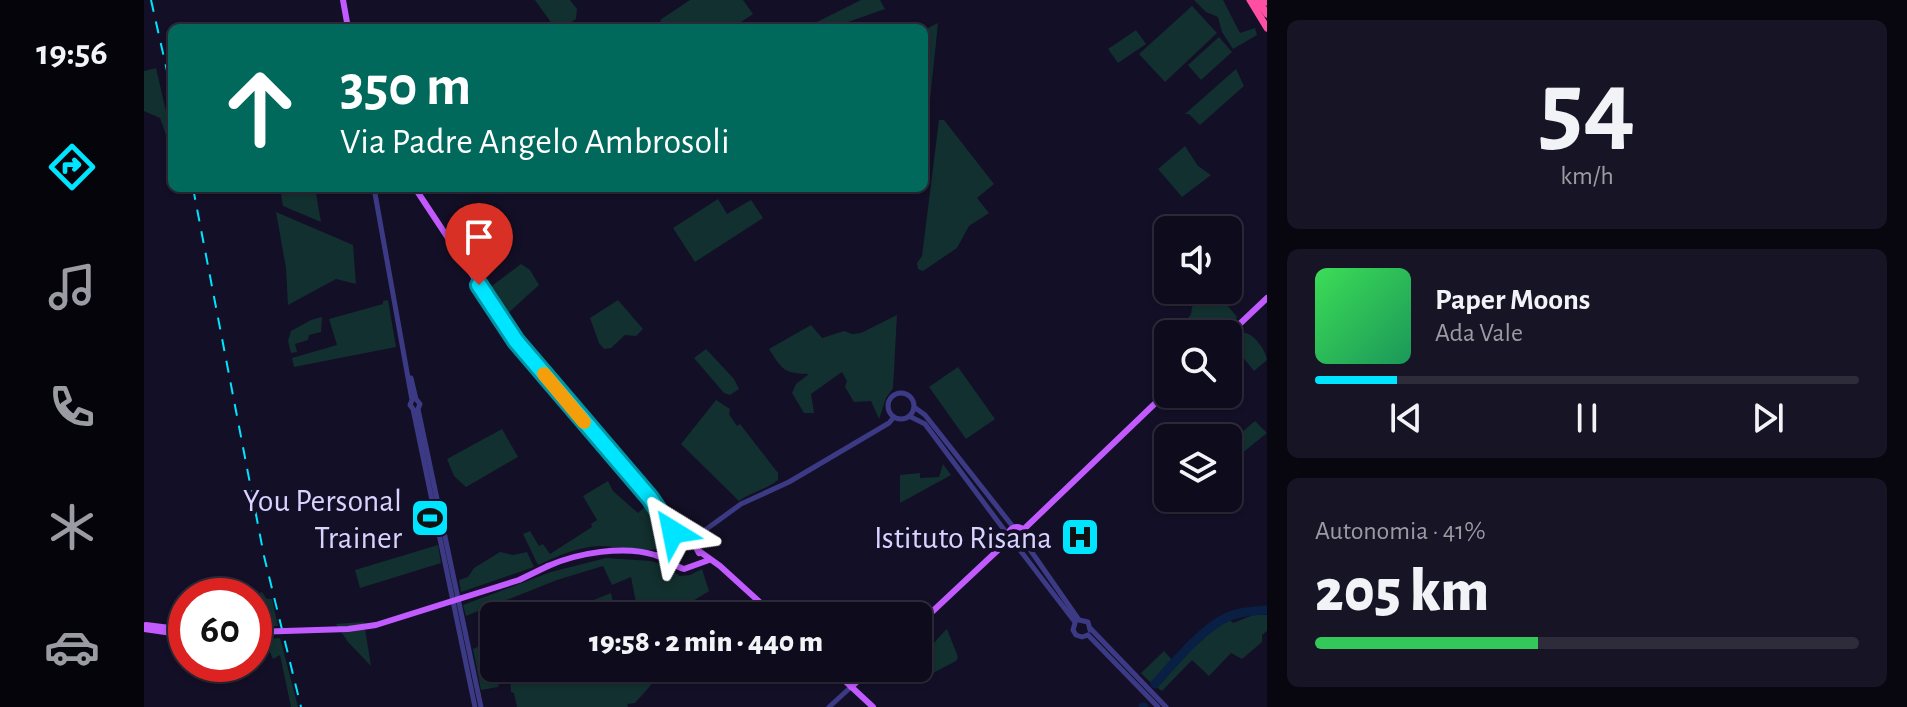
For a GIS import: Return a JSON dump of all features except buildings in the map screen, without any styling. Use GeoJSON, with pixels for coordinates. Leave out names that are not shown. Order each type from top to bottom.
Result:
{"type":"FeatureCollection","features":[{"type":"Feature","properties":{"kind":"highway"},"geometry":{"type":"LineString","coordinates":[[1250,0],[1267,28]]}},
{"type":"Feature","properties":{"kind":"highway"},"geometry":{"type":"LineString","coordinates":[[1258,0],[1267,14]]}},
{"type":"Feature","properties":{"kind":"main road"},"geometry":{"type":"LineString","coordinates":[[342,0],[345,24]]}},
{"type":"Feature","properties":{"kind":"main road"},"geometry":{"type":"LineString","coordinates":[[418,192],[516,341],[650,498],[673,532],[689,540],[760,602]]}},
{"type":"Feature","properties":{"kind":"main road"},"geometry":{"type":"LineString","coordinates":[[1242,322],[1267,298]]}},
{"type":"Feature","properties":{"kind":"main road"},"geometry":{"type":"LineString","coordinates":[[1023,530],[1154,404]]}},
{"type":"Feature","properties":{"kind":"main road"},"geometry":{"type":"LineString","coordinates":[[1011,541],[1014,528],[1023,530]]}},
{"type":"Feature","properties":{"kind":"main road"},"geometry":{"type":"LineString","coordinates":[[932,612],[998,550],[1011,541],[1024,541],[1023,530]]}},
{"type":"Feature","properties":{"kind":"main road"},"geometry":{"type":"LineString","coordinates":[[673,532],[670,559],[674,565]]}},
{"type":"Feature","properties":{"kind":"main road"},"geometry":{"type":"LineString","coordinates":[[654,554],[689,540]]}},
{"type":"Feature","properties":{"kind":"main road"},"geometry":{"type":"LineString","coordinates":[[696,564],[699,550]]}},
{"type":"Feature","properties":{"kind":"main road"},"geometry":{"type":"LineString","coordinates":[[272,631],[376,625],[519,580],[548,566],[593,552],[654,554],[684,569],[709,560]]}},
{"type":"Feature","properties":{"kind":"main road"},"geometry":{"type":"LineString","coordinates":[[144,627],[168,630]]}},
{"type":"Feature","properties":{"kind":"main road"},"geometry":{"type":"LineString","coordinates":[[846,682],[873,707]]}},
{"type":"Feature","properties":{"kind":"main road"},"geometry":{"type":"LineString","coordinates":[[851,687],[857,682]]}},
{"type":"Feature","properties":{"kind":"street"},"geometry":{"type":"LineString","coordinates":[[375,192],[414,399],[410,405],[416,409],[478,707]]}},
{"type":"Feature","properties":{"kind":"street"},"geometry":{"type":"LineString","coordinates":[[878,428],[889,411],[889,401],[897,393],[910,396],[914,407],[925,415],[1014,528]]}},
{"type":"Feature","properties":{"kind":"street"},"geometry":{"type":"LineString","coordinates":[[889,411],[894,417],[903,419],[914,407]]}},
{"type":"Feature","properties":{"kind":"street"},"geometry":{"type":"LineString","coordinates":[[909,416],[925,424],[1011,541],[1077,621],[1088,622],[1089,631],[1158,707]]}},
{"type":"Feature","properties":{"kind":"street"},"geometry":{"type":"LineString","coordinates":[[689,540],[703,533],[731,510],[787,481],[894,417]]}},
{"type":"Feature","properties":{"kind":"street"},"geometry":{"type":"LineString","coordinates":[[699,550],[703,533]]}},
{"type":"Feature","properties":{"kind":"street"},"geometry":{"type":"LineString","coordinates":[[1024,541],[1077,621]]}},
{"type":"Feature","properties":{"kind":"street"},"geometry":{"type":"LineString","coordinates":[[1077,621],[1073,630],[1076,635],[1082,637],[1089,631]]}},
{"type":"Feature","properties":{"kind":"street"},"geometry":{"type":"LineString","coordinates":[[1089,631],[1166,707]]}},
{"type":"Feature","properties":{"kind":"street"},"geometry":{"type":"LineString","coordinates":[[829,707],[851,687]]}},
{"type":"Feature","properties":{"kind":"green space"},"geometry":{"type":"Polygon","coordinates":[[[535,0],[570,0],[577,9],[576,19],[569,24],[552,24],[535,0]]]}},
{"type":"Feature","properties":{"kind":"green space"},"geometry":{"type":"Polygon","coordinates":[[[690,0],[743,0],[753,14],[738,24],[662,24],[660,20],[690,0]]]}},
{"type":"Feature","properties":{"kind":"green space"},"geometry":{"type":"Polygon","coordinates":[[[861,0],[880,0],[885,9],[842,24],[813,24],[861,0]]]}},
{"type":"Feature","properties":{"kind":"green space"},"geometry":{"type":"Polygon","coordinates":[[[1194,0],[1223,0],[1240,33],[1255,28],[1257,35],[1233,49],[1222,32],[1218,17],[1206,12],[1194,0]]]}},
{"type":"Feature","properties":{"kind":"green space"},"geometry":{"type":"Polygon","coordinates":[[[1192,6],[1217,33],[1165,82],[1139,54],[1192,6]]]}},
{"type":"Feature","properties":{"kind":"green space"},"geometry":{"type":"Polygon","coordinates":[[[938,23],[928,119],[928,28],[938,23]]]}},
{"type":"Feature","properties":{"kind":"green space"},"geometry":{"type":"Polygon","coordinates":[[[1136,30],[1146,44],[1118,63],[1108,49],[1136,30]]]}},
{"type":"Feature","properties":{"kind":"green space"},"geometry":{"type":"Polygon","coordinates":[[[1219,37],[1232,52],[1201,80],[1188,65],[1219,37]]]}},
{"type":"Feature","properties":{"kind":"green space"},"geometry":{"type":"Polygon","coordinates":[[[156,68],[168,121],[168,138],[160,118],[144,111],[144,71],[156,68]]]}},
{"type":"Feature","properties":{"kind":"green space"},"geometry":{"type":"Polygon","coordinates":[[[1236,69],[1244,86],[1200,125],[1185,114],[1236,69]]]}},
{"type":"Feature","properties":{"kind":"green space"},"geometry":{"type":"Polygon","coordinates":[[[939,120],[944,120],[994,184],[977,198],[989,213],[969,226],[957,248],[923,271],[918,269],[917,263],[922,256],[939,120]]]}},
{"type":"Feature","properties":{"kind":"green space"},"geometry":{"type":"Polygon","coordinates":[[[1185,146],[1198,166],[1211,175],[1182,197],[1158,169],[1185,146]]]}},
{"type":"Feature","properties":{"kind":"green space"},"geometry":{"type":"Polygon","coordinates":[[[281,192],[316,192],[321,222],[283,206],[281,192]]]}},
{"type":"Feature","properties":{"kind":"green space"},"geometry":{"type":"Polygon","coordinates":[[[718,199],[727,214],[751,200],[763,218],[695,262],[673,228],[718,199]]]}},
{"type":"Feature","properties":{"kind":"green space"},"geometry":{"type":"Polygon","coordinates":[[[276,212],[353,245],[356,284],[336,279],[288,305],[286,268],[276,212]]]}},
{"type":"Feature","properties":{"kind":"green space"},"geometry":{"type":"Polygon","coordinates":[[[521,264],[530,270],[539,285],[506,315],[488,289],[521,264]]]}},
{"type":"Feature","properties":{"kind":"green space"},"geometry":{"type":"Polygon","coordinates":[[[388,300],[396,347],[294,367],[292,358],[337,345],[329,319],[388,300]]]}},
{"type":"Feature","properties":{"kind":"green space"},"geometry":{"type":"Polygon","coordinates":[[[618,300],[643,329],[636,336],[625,335],[611,348],[604,349],[590,318],[618,300]]]}},
{"type":"Feature","properties":{"kind":"green space"},"geometry":{"type":"Polygon","coordinates":[[[1195,304],[1226,304],[1237,317],[1236,320],[1186,320],[1195,304]]]}},
{"type":"Feature","properties":{"kind":"green space"},"geometry":{"type":"Polygon","coordinates":[[[897,315],[893,388],[879,419],[871,401],[854,402],[845,387],[847,381],[842,372],[811,394],[814,413],[804,413],[792,393],[796,384],[809,374],[785,369],[769,349],[811,325],[822,338],[844,331],[861,333],[897,315]]]}},
{"type":"Feature","properties":{"kind":"green space"},"geometry":{"type":"Polygon","coordinates":[[[322,317],[321,332],[295,344],[297,352],[291,353],[288,341],[291,331],[322,317]]]}},
{"type":"Feature","properties":{"kind":"green space"},"geometry":{"type":"Polygon","coordinates":[[[1242,333],[1256,340],[1266,356],[1267,360],[1254,371],[1242,356],[1242,333]]]}},
{"type":"Feature","properties":{"kind":"green space"},"geometry":{"type":"Polygon","coordinates":[[[706,349],[734,379],[739,389],[730,395],[724,393],[694,358],[706,349]]]}},
{"type":"Feature","properties":{"kind":"green space"},"geometry":{"type":"Polygon","coordinates":[[[958,367],[995,419],[966,439],[929,387],[958,367]]]}},
{"type":"Feature","properties":{"kind":"green space"},"geometry":{"type":"Polygon","coordinates":[[[716,400],[730,409],[729,414],[737,426],[740,424],[778,473],[778,480],[774,483],[739,501],[681,444],[716,400]]]}},
{"type":"Feature","properties":{"kind":"green space"},"geometry":{"type":"Polygon","coordinates":[[[1255,421],[1267,433],[1242,453],[1242,432],[1255,421]]]}},
{"type":"Feature","properties":{"kind":"green space"},"geometry":{"type":"Polygon","coordinates":[[[502,429],[518,457],[466,487],[454,476],[447,459],[502,429]]]}},
{"type":"Feature","properties":{"kind":"green space"},"geometry":{"type":"Polygon","coordinates":[[[943,464],[951,475],[900,503],[900,475],[920,473],[920,478],[939,477],[943,464]]]}},
{"type":"Feature","properties":{"kind":"green space"},"geometry":{"type":"Polygon","coordinates":[[[608,481],[613,491],[638,513],[647,505],[668,532],[667,544],[652,550],[591,547],[568,552],[538,565],[523,534],[530,531],[539,546],[543,544],[550,554],[592,527],[591,524],[597,520],[583,496],[608,481]]]}},
{"type":"Feature","properties":{"kind":"green space"},"geometry":{"type":"Polygon","coordinates":[[[438,545],[441,563],[360,588],[355,570],[438,545]]]}},
{"type":"Feature","properties":{"kind":"green space"},"geometry":{"type":"Polygon","coordinates":[[[500,552],[513,555],[527,552],[534,567],[461,592],[459,580],[468,577],[474,568],[500,552]]]}},
{"type":"Feature","properties":{"kind":"green space"},"geometry":{"type":"Polygon","coordinates":[[[606,558],[651,561],[680,576],[702,569],[709,591],[691,602],[636,602],[631,577],[612,585],[603,566],[501,602],[480,602],[480,610],[466,616],[463,605],[551,572],[606,558]]]}},
{"type":"Feature","properties":{"kind":"green space"},"geometry":{"type":"Polygon","coordinates":[[[611,593],[613,602],[589,602],[611,593]]]}},
{"type":"Feature","properties":{"kind":"green space"},"geometry":{"type":"Polygon","coordinates":[[[272,599],[278,626],[272,626],[272,599]]]}},
{"type":"Feature","properties":{"kind":"green space"},"geometry":{"type":"Polygon","coordinates":[[[1253,615],[1267,615],[1267,631],[1262,635],[1262,642],[1242,659],[1231,653],[1209,676],[1192,660],[1162,691],[1156,687],[1214,629],[1229,619],[1233,623],[1253,615]]]}},
{"type":"Feature","properties":{"kind":"green space"},"geometry":{"type":"Polygon","coordinates":[[[364,622],[371,666],[336,624],[364,622]]]}},
{"type":"Feature","properties":{"kind":"green space"},"geometry":{"type":"Polygon","coordinates":[[[947,629],[958,657],[932,673],[932,646],[947,629]]]}},
{"type":"Feature","properties":{"kind":"green space"},"geometry":{"type":"Polygon","coordinates":[[[272,638],[280,638],[298,707],[291,707],[280,655],[272,657],[272,638]]]}},
{"type":"Feature","properties":{"kind":"green space"},"geometry":{"type":"Polygon","coordinates":[[[480,646],[480,682],[500,682],[498,687],[481,690],[473,649],[480,646]]]}},
{"type":"Feature","properties":{"kind":"green space"},"geometry":{"type":"Polygon","coordinates":[[[1164,651],[1173,661],[1151,683],[1141,673],[1164,651]]]}},
{"type":"Feature","properties":{"kind":"green space"},"geometry":{"type":"Polygon","coordinates":[[[510,682],[654,682],[635,703],[627,704],[628,707],[517,707],[514,693],[511,692],[510,682]]]}},
{"type":"Feature","properties":{"kind":"waterway"},"geometry":{"type":"LineString","coordinates":[[1155,684],[1190,646],[1220,621],[1239,613],[1267,610]]}},
{"type":"Feature","properties":{"kind":"railway"},"geometry":{"type":"LineString","coordinates":[[151,0],[168,75]]}},
{"type":"Feature","properties":{"kind":"railway"},"geometry":{"type":"LineString","coordinates":[[194,192],[264,556],[301,707]]}},
{"type":"Feature","properties":{"kind":"slow traffic"},"geometry":{"type":"LineString","coordinates":[[544,374],[584,422]]}},
{"type":"Feature","properties":{"kind":"place","name":"You Personal Trainer"},"geometry":{"type":"Point","coordinates":[430,518]}},
{"type":"Feature","properties":{"kind":"place","name":"Istituto Risana"},"geometry":{"type":"Point","coordinates":[1080,537]}},
{"type":"Feature","properties":{"kind":"route"},"geometry":{"type":"LineString","coordinates":[[479,285],[516,341],[650,498],[673,532]]}}]}
